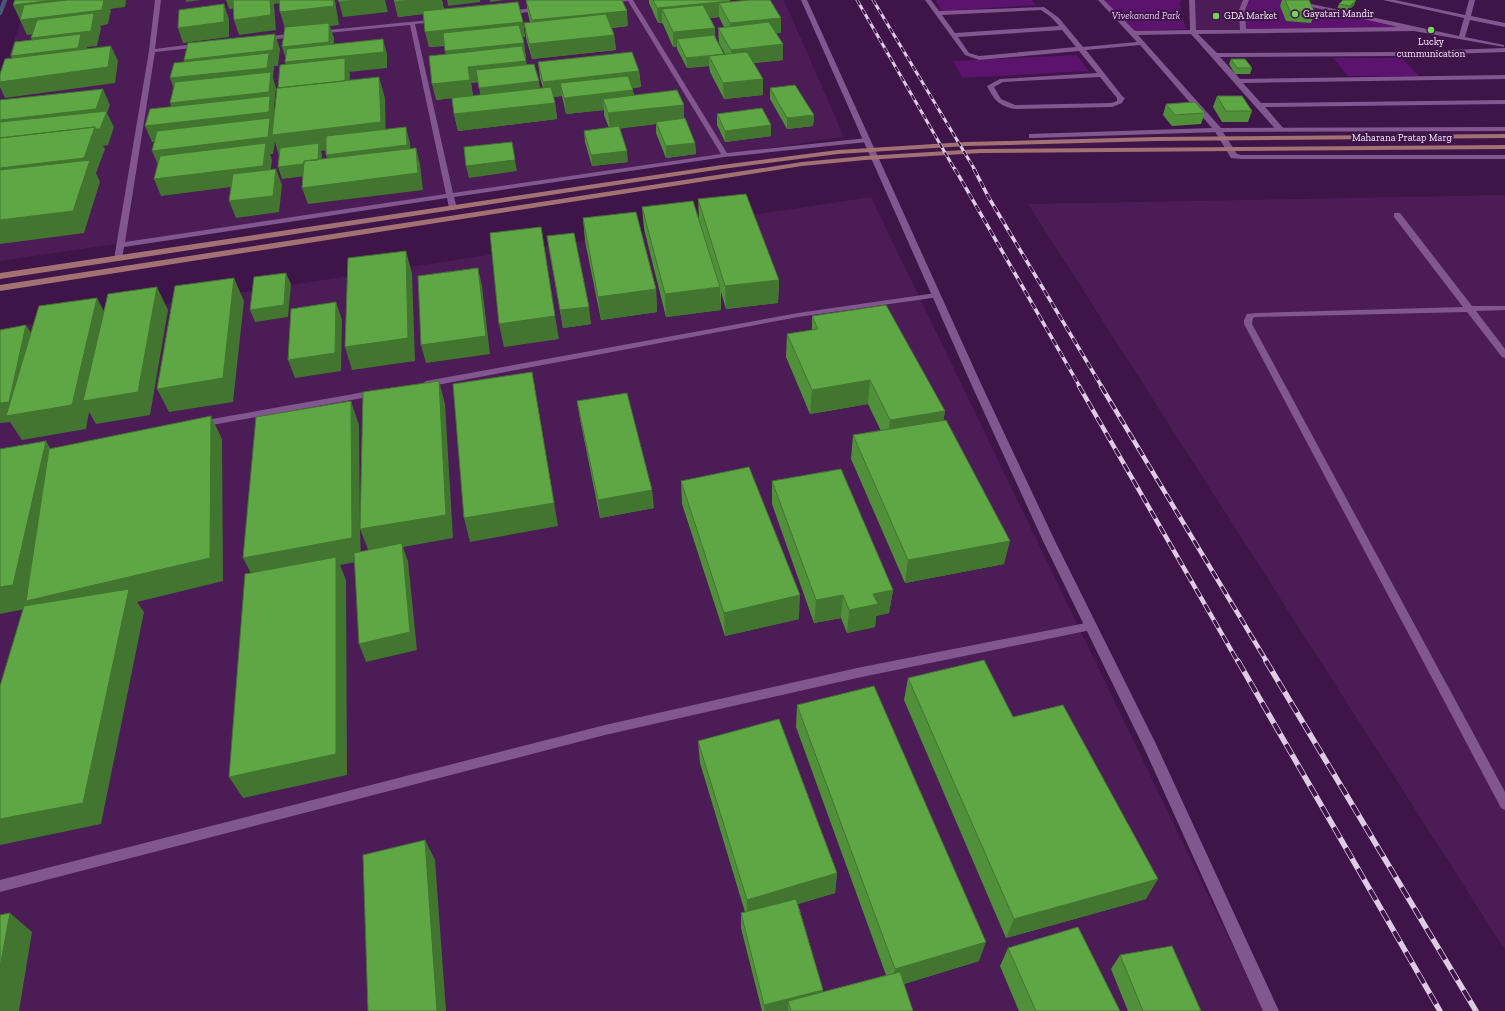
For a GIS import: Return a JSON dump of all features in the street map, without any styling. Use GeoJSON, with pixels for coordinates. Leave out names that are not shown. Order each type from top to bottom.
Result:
{"type":"FeatureCollection","features":[{"type":"Feature","properties":{"kind":"main road","name":"Maharana Pratap Marg"},"geometry":{"type":"LineString","coordinates":[[0,276],[793,157],[838,152],[909,146],[986,143],[1505,136]]}},
{"type":"Feature","properties":{"kind":"main road","name":"Maharana Pratap Marg"},"geometry":{"type":"LineString","coordinates":[[0,288],[802,164],[917,154],[980,151],[1505,147]]}},
{"type":"Feature","properties":{"kind":"street"},"geometry":{"type":"LineString","coordinates":[[804,0],[1045,534],[1151,748],[1271,1011]]}},
{"type":"Feature","properties":{"kind":"street"},"geometry":{"type":"LineString","coordinates":[[928,0],[967,54],[979,58],[1142,43]]}},
{"type":"Feature","properties":{"kind":"street"},"geometry":{"type":"LineString","coordinates":[[1101,0],[1133,33],[1218,130],[1234,156],[1505,157]]}},
{"type":"Feature","properties":{"kind":"street"},"geometry":{"type":"LineString","coordinates":[[1192,0],[1192,32],[1215,54],[1280,129]]}},
{"type":"Feature","properties":{"kind":"street"},"geometry":{"type":"LineString","coordinates":[[1243,30],[1242,10],[1246,0]]}},
{"type":"Feature","properties":{"kind":"street"},"geometry":{"type":"LineString","coordinates":[[1285,0],[1414,29],[1505,46]]}},
{"type":"Feature","properties":{"kind":"street"},"geometry":{"type":"LineString","coordinates":[[1386,0],[1413,3],[1505,25]]}},
{"type":"Feature","properties":{"kind":"street"},"geometry":{"type":"LineString","coordinates":[[1462,38],[1472,0]]}},
{"type":"Feature","properties":{"kind":"street"},"geometry":{"type":"LineString","coordinates":[[937,13],[1042,8],[1049,12],[1080,48],[1121,98],[1120,102],[1112,104],[1015,107],[1003,104],[998,100],[990,86],[993,83],[1002,80],[1102,75]]}},
{"type":"Feature","properties":{"kind":"street"},"geometry":{"type":"LineString","coordinates":[[953,35],[1063,28]]}},
{"type":"Feature","properties":{"kind":"street"},"geometry":{"type":"LineString","coordinates":[[1133,33],[1243,30],[1292,31],[1414,29]]}},
{"type":"Feature","properties":{"kind":"street"},"geometry":{"type":"LineString","coordinates":[[1215,54],[1393,54],[1505,50]]}},
{"type":"Feature","properties":{"kind":"street"},"geometry":{"type":"LineString","coordinates":[[1238,81],[1505,78]]}},
{"type":"Feature","properties":{"kind":"street"},"geometry":{"type":"LineString","coordinates":[[1259,105],[1505,102]]}},
{"type":"Feature","properties":{"kind":"street"},"geometry":{"type":"LineString","coordinates":[[1032,136],[1280,129],[1505,129]]}},
{"type":"Feature","properties":{"kind":"lane"},"geometry":{"type":"LineString","coordinates":[[118,258],[152,50],[158,0]]}},
{"type":"Feature","properties":{"kind":"lane"},"geometry":{"type":"LineString","coordinates":[[604,2],[626,0]]}},
{"type":"Feature","properties":{"kind":"lane"},"geometry":{"type":"LineString","coordinates":[[630,0],[725,155]]}},
{"type":"Feature","properties":{"kind":"lane"},"geometry":{"type":"LineString","coordinates":[[497,14],[550,8]]}},
{"type":"Feature","properties":{"kind":"lane"},"geometry":{"type":"LineString","coordinates":[[310,34],[443,20]]}},
{"type":"Feature","properties":{"kind":"lane"},"geometry":{"type":"LineString","coordinates":[[412,23],[453,208]]}},
{"type":"Feature","properties":{"kind":"lane"},"geometry":{"type":"LineString","coordinates":[[254,40],[302,35]]}},
{"type":"Feature","properties":{"kind":"lane"},"geometry":{"type":"LineString","coordinates":[[152,50],[207,45]]}},
{"type":"Feature","properties":{"kind":"lane"},"geometry":{"type":"LineString","coordinates":[[120,245],[725,155],[867,140]]}},
{"type":"Feature","properties":{"kind":"lane"},"geometry":{"type":"LineString","coordinates":[[1397,215],[1505,355]]}},
{"type":"Feature","properties":{"kind":"lane"},"geometry":{"type":"LineString","coordinates":[[415,386],[798,316],[936,295]]}},
{"type":"Feature","properties":{"kind":"lane"},"geometry":{"type":"LineString","coordinates":[[1505,308],[1256,315],[1250,316],[1248,320],[1248,324],[1505,804]]}},
{"type":"Feature","properties":{"kind":"lane"},"geometry":{"type":"LineString","coordinates":[[195,426],[383,391]]}},
{"type":"Feature","properties":{"kind":"lane"},"geometry":{"type":"LineString","coordinates":[[0,886],[605,730],[857,673],[1091,626]]}},
{"type":"Feature","properties":{"kind":"shaded area"},"geometry":{"type":"Polygon","coordinates":[[[28,0],[784,0],[844,137],[0,261],[0,82],[28,0]]]}},
{"type":"Feature","properties":{"kind":"shaded area","name":"GDA Market"},"geometry":{"type":"Polygon","coordinates":[[[1192,0],[1250,0],[1243,30],[1193,32],[1192,0]]]}},
{"type":"Feature","properties":{"kind":"shaded area"},"geometry":{"type":"Polygon","coordinates":[[[1505,195],[1505,950],[1028,204],[1505,195]]]}},
{"type":"Feature","properties":{"kind":"shaded area"},"geometry":{"type":"Polygon","coordinates":[[[871,197],[1264,1011],[0,1011],[0,329],[871,197]]]}},
{"type":"Feature","properties":{"kind":"green space"},"geometry":{"type":"Polygon","coordinates":[[[935,0],[1032,0],[1036,5],[942,11],[935,0]]]}},
{"type":"Feature","properties":{"kind":"green space","name":"Vivekanand Park"},"geometry":{"type":"Polygon","coordinates":[[[1104,0],[1182,0],[1180,2],[1181,16],[1187,29],[1135,31],[1104,0]]]}},
{"type":"Feature","properties":{"kind":"green space"},"geometry":{"type":"Polygon","coordinates":[[[1246,0],[1285,0],[1414,29],[1243,30],[1242,19],[1246,0]]]}},
{"type":"Feature","properties":{"kind":"green space"},"geometry":{"type":"Polygon","coordinates":[[[1077,55],[1089,71],[962,78],[953,61],[1077,55]]]}},
{"type":"Feature","properties":{"kind":"green space"},"geometry":{"type":"Polygon","coordinates":[[[1333,58],[1402,58],[1419,76],[1348,76],[1333,58]]]}},
{"type":"Feature","properties":{"kind":"building"},"geometry":{"type":"Polygon","coordinates":[[[15,0],[54,0],[13,5],[15,0]]]}},
{"type":"Feature","properties":{"kind":"building"},"geometry":{"type":"Polygon","coordinates":[[[67,0],[104,0],[102,10],[20,20],[24,5],[67,0]]]}},
{"type":"Feature","properties":{"kind":"building"},"geometry":{"type":"Polygon","coordinates":[[[233,0],[270,0],[271,15],[234,20],[233,0]]]}},
{"type":"Feature","properties":{"kind":"building"},"geometry":{"type":"Polygon","coordinates":[[[279,0],[333,0],[334,6],[280,12],[279,0]]]}},
{"type":"Feature","properties":{"kind":"building"},"geometry":{"type":"Polygon","coordinates":[[[338,0],[359,0],[339,2],[338,0]]]}},
{"type":"Feature","properties":{"kind":"building"},"geometry":{"type":"Polygon","coordinates":[[[394,0],[411,0],[395,2],[394,0]]]}},
{"type":"Feature","properties":{"kind":"building"},"geometry":{"type":"Polygon","coordinates":[[[526,0],[622,0],[627,11],[532,20],[526,0]]]}},
{"type":"Feature","properties":{"kind":"building"},"geometry":{"type":"Polygon","coordinates":[[[653,0],[730,0],[730,1],[657,8],[653,0]]]}},
{"type":"Feature","properties":{"kind":"building"},"geometry":{"type":"Polygon","coordinates":[[[749,0],[770,0],[781,18],[730,23],[719,3],[749,0]]]}},
{"type":"Feature","properties":{"kind":"building"},"geometry":{"type":"Polygon","coordinates":[[[1285,0],[1309,0],[1315,13],[1290,11],[1285,0]]]}},
{"type":"Feature","properties":{"kind":"building"},"geometry":{"type":"Polygon","coordinates":[[[1343,0],[1356,0],[1350,6],[1339,4],[1343,0]]]}},
{"type":"Feature","properties":{"kind":"building"},"geometry":{"type":"Polygon","coordinates":[[[518,2],[523,22],[425,32],[423,11],[518,2]]]}},
{"type":"Feature","properties":{"kind":"building"},"geometry":{"type":"Polygon","coordinates":[[[224,4],[224,22],[178,28],[179,10],[224,4]]]}},
{"type":"Feature","properties":{"kind":"building"},"geometry":{"type":"Polygon","coordinates":[[[703,5],[715,28],[673,32],[662,9],[703,5]]]}},
{"type":"Feature","properties":{"kind":"building"},"geometry":{"type":"Polygon","coordinates":[[[94,13],[91,31],[31,38],[37,20],[94,13]]]}},
{"type":"Feature","properties":{"kind":"building"},"geometry":{"type":"Polygon","coordinates":[[[606,14],[614,35],[529,44],[524,23],[606,14]]]}},
{"type":"Feature","properties":{"kind":"building"},"geometry":{"type":"Polygon","coordinates":[[[769,22],[783,44],[731,50],[718,28],[769,22]]]}},
{"type":"Feature","properties":{"kind":"building"},"geometry":{"type":"Polygon","coordinates":[[[329,23],[329,42],[282,47],[285,27],[329,23]]]}},
{"type":"Feature","properties":{"kind":"building"},"geometry":{"type":"Polygon","coordinates":[[[519,25],[524,43],[445,51],[443,33],[519,25]]]}},
{"type":"Feature","properties":{"kind":"building"},"geometry":{"type":"Polygon","coordinates":[[[81,34],[78,48],[11,56],[15,42],[81,34]]]}},
{"type":"Feature","properties":{"kind":"building"},"geometry":{"type":"Polygon","coordinates":[[[275,34],[273,50],[184,60],[188,43],[275,34]]]}},
{"type":"Feature","properties":{"kind":"building"},"geometry":{"type":"Polygon","coordinates":[[[714,35],[724,54],[686,58],[677,39],[714,35]]]}},
{"type":"Feature","properties":{"kind":"building"},"geometry":{"type":"Polygon","coordinates":[[[383,39],[384,52],[285,62],[287,49],[383,39]]]}},
{"type":"Feature","properties":{"kind":"building"},"geometry":{"type":"Polygon","coordinates":[[[111,46],[108,67],[0,82],[0,74],[5,59],[111,46]]]}},
{"type":"Feature","properties":{"kind":"building"},"geometry":{"type":"Polygon","coordinates":[[[522,46],[526,61],[468,67],[470,80],[432,84],[429,56],[522,46]]]}},
{"type":"Feature","properties":{"kind":"building"},"geometry":{"type":"Polygon","coordinates":[[[632,52],[639,71],[543,82],[538,62],[632,52]]]}},
{"type":"Feature","properties":{"kind":"building"},"geometry":{"type":"Polygon","coordinates":[[[747,52],[763,79],[723,83],[709,56],[747,52]]]}},
{"type":"Feature","properties":{"kind":"building"},"geometry":{"type":"Polygon","coordinates":[[[269,53],[267,68],[170,78],[174,63],[269,53]]]}},
{"type":"Feature","properties":{"kind":"building"},"geometry":{"type":"Polygon","coordinates":[[[345,58],[345,81],[278,88],[280,65],[345,58]]]}},
{"type":"Feature","properties":{"kind":"building"},"geometry":{"type":"Polygon","coordinates":[[[1231,59],[1245,59],[1252,68],[1237,68],[1231,59]]]}},
{"type":"Feature","properties":{"kind":"building"},"geometry":{"type":"Polygon","coordinates":[[[534,64],[539,81],[479,88],[476,70],[534,64]]]}},
{"type":"Feature","properties":{"kind":"building"},"geometry":{"type":"Polygon","coordinates":[[[271,72],[269,92],[170,103],[175,82],[271,72]]]}},
{"type":"Feature","properties":{"kind":"building"},"geometry":{"type":"Polygon","coordinates":[[[628,76],[633,90],[564,98],[560,83],[628,76]]]}},
{"type":"Feature","properties":{"kind":"building"},"geometry":{"type":"Polygon","coordinates":[[[379,77],[381,122],[272,135],[277,88],[379,77]]]}},
{"type":"Feature","properties":{"kind":"building"},"geometry":{"type":"Polygon","coordinates":[[[795,85],[814,115],[787,118],[770,88],[795,85]]]}},
{"type":"Feature","properties":{"kind":"building"},"geometry":{"type":"Polygon","coordinates":[[[551,87],[555,103],[454,114],[452,98],[551,87]]]}},
{"type":"Feature","properties":{"kind":"building"},"geometry":{"type":"Polygon","coordinates":[[[103,89],[96,109],[0,120],[0,100],[103,89]]]}},
{"type":"Feature","properties":{"kind":"building"},"geometry":{"type":"Polygon","coordinates":[[[677,90],[684,105],[608,113],[603,99],[677,90]]]}},
{"type":"Feature","properties":{"kind":"building"},"geometry":{"type":"Polygon","coordinates":[[[270,96],[269,112],[145,126],[150,109],[270,96]]]}},
{"type":"Feature","properties":{"kind":"building"},"geometry":{"type":"Polygon","coordinates":[[[1217,96],[1242,96],[1252,111],[1226,111],[1217,96]]]}},
{"type":"Feature","properties":{"kind":"building"},"geometry":{"type":"Polygon","coordinates":[[[1195,102],[1205,113],[1175,115],[1166,104],[1195,102]]]}},
{"type":"Feature","properties":{"kind":"building"},"geometry":{"type":"Polygon","coordinates":[[[762,108],[771,125],[725,131],[717,114],[762,108]]]}},
{"type":"Feature","properties":{"kind":"building"},"geometry":{"type":"Polygon","coordinates":[[[107,111],[100,129],[96,129],[95,127],[0,138],[0,122],[107,111]]]}},
{"type":"Feature","properties":{"kind":"building"},"geometry":{"type":"Polygon","coordinates":[[[270,118],[268,137],[152,151],[157,131],[270,118]]]}},
{"type":"Feature","properties":{"kind":"building"},"geometry":{"type":"Polygon","coordinates":[[[685,118],[695,143],[666,146],[656,122],[685,118]]]}},
{"type":"Feature","properties":{"kind":"building"},"geometry":{"type":"Polygon","coordinates":[[[619,126],[627,151],[591,155],[584,131],[619,126]]]}},
{"type":"Feature","properties":{"kind":"building"},"geometry":{"type":"Polygon","coordinates":[[[95,127],[84,158],[0,168],[0,138],[95,127]]]}},
{"type":"Feature","properties":{"kind":"building"},"geometry":{"type":"Polygon","coordinates":[[[406,127],[407,145],[326,155],[326,136],[406,127]]]}},
{"type":"Feature","properties":{"kind":"building"},"geometry":{"type":"Polygon","coordinates":[[[512,142],[515,160],[466,166],[464,147],[512,142]]]}},
{"type":"Feature","properties":{"kind":"building"},"geometry":{"type":"Polygon","coordinates":[[[266,143],[263,166],[154,179],[160,156],[266,143]]]}},
{"type":"Feature","properties":{"kind":"building"},"geometry":{"type":"Polygon","coordinates":[[[319,143],[318,160],[304,161],[304,164],[278,167],[280,148],[319,143]]]}},
{"type":"Feature","properties":{"kind":"building"},"geometry":{"type":"Polygon","coordinates":[[[416,148],[418,173],[302,188],[304,161],[416,148]]]}},
{"type":"Feature","properties":{"kind":"building"},"geometry":{"type":"Polygon","coordinates":[[[90,160],[73,211],[0,220],[0,170],[90,160]]]}},
{"type":"Feature","properties":{"kind":"building"},"geometry":{"type":"Polygon","coordinates":[[[276,169],[273,196],[229,201],[233,174],[276,169]]]}},
{"type":"Feature","properties":{"kind":"building"},"geometry":{"type":"Polygon","coordinates":[[[746,194],[779,280],[725,286],[698,199],[746,194]]]}},
{"type":"Feature","properties":{"kind":"building"},"geometry":{"type":"Polygon","coordinates":[[[693,201],[720,287],[665,294],[642,207],[693,201]]]}},
{"type":"Feature","properties":{"kind":"building"},"geometry":{"type":"Polygon","coordinates":[[[636,212],[656,289],[598,297],[583,218],[636,212]]]}},
{"type":"Feature","properties":{"kind":"building"},"geometry":{"type":"Polygon","coordinates":[[[541,227],[555,316],[499,324],[490,233],[541,227]]]}},
{"type":"Feature","properties":{"kind":"building"},"geometry":{"type":"Polygon","coordinates":[[[574,233],[589,307],[560,310],[547,236],[574,233]]]}},
{"type":"Feature","properties":{"kind":"building"},"geometry":{"type":"Polygon","coordinates":[[[406,251],[408,338],[345,347],[348,258],[406,251]]]}},
{"type":"Feature","properties":{"kind":"building"},"geometry":{"type":"Polygon","coordinates":[[[478,268],[486,336],[421,345],[418,276],[478,268]]]}},
{"type":"Feature","properties":{"kind":"building"},"geometry":{"type":"Polygon","coordinates":[[[286,273],[284,305],[250,310],[254,277],[286,273]]]}},
{"type":"Feature","properties":{"kind":"building"},"geometry":{"type":"Polygon","coordinates":[[[234,278],[223,378],[157,389],[175,286],[234,278]]]}},
{"type":"Feature","properties":{"kind":"building"},"geometry":{"type":"Polygon","coordinates":[[[157,287],[138,392],[83,401],[108,294],[157,287]]]}},
{"type":"Feature","properties":{"kind":"building"},"geometry":{"type":"Polygon","coordinates":[[[97,298],[72,405],[6,416],[39,306],[97,298]]]}},
{"type":"Feature","properties":{"kind":"building"},"geometry":{"type":"Polygon","coordinates":[[[336,302],[335,353],[288,360],[291,309],[336,302]]]}},
{"type":"Feature","properties":{"kind":"building"},"geometry":{"type":"Polygon","coordinates":[[[886,305],[945,411],[890,420],[870,380],[812,390],[787,334],[818,329],[812,316],[886,305]]]}},
{"type":"Feature","properties":{"kind":"building"},"geometry":{"type":"Polygon","coordinates":[[[26,325],[9,402],[0,403],[0,330],[26,325]]]}},
{"type":"Feature","properties":{"kind":"building"},"geometry":{"type":"Polygon","coordinates":[[[532,372],[554,503],[464,518],[453,384],[532,372]]]}},
{"type":"Feature","properties":{"kind":"building"},"geometry":{"type":"Polygon","coordinates":[[[439,381],[446,515],[360,529],[363,392],[439,381]]]}},
{"type":"Feature","properties":{"kind":"building"},"geometry":{"type":"Polygon","coordinates":[[[627,393],[652,490],[598,500],[577,401],[627,393]]]}},
{"type":"Feature","properties":{"kind":"building"},"geometry":{"type":"Polygon","coordinates":[[[351,401],[352,538],[243,558],[256,417],[351,401]]]}},
{"type":"Feature","properties":{"kind":"building"},"geometry":{"type":"Polygon","coordinates":[[[211,416],[210,558],[26,601],[49,449],[211,416]]]}},
{"type":"Feature","properties":{"kind":"building"},"geometry":{"type":"Polygon","coordinates":[[[946,420],[1010,541],[908,560],[853,435],[946,420]]]}},
{"type":"Feature","properties":{"kind":"building"},"geometry":{"type":"Polygon","coordinates":[[[46,441],[13,585],[0,587],[0,449],[46,441]]]}},
{"type":"Feature","properties":{"kind":"building"},"geometry":{"type":"Polygon","coordinates":[[[749,467],[800,595],[724,613],[681,481],[749,467]]]}},
{"type":"Feature","properties":{"kind":"building"},"geometry":{"type":"Polygon","coordinates":[[[841,469],[893,590],[873,594],[878,604],[849,610],[843,595],[816,600],[772,481],[841,469]]]}},
{"type":"Feature","properties":{"kind":"building"},"geometry":{"type":"Polygon","coordinates":[[[402,543],[410,632],[359,644],[354,553],[402,543]]]}},
{"type":"Feature","properties":{"kind":"building"},"geometry":{"type":"Polygon","coordinates":[[[336,557],[336,754],[229,777],[245,574],[336,557]]]}},
{"type":"Feature","properties":{"kind":"building"},"geometry":{"type":"Polygon","coordinates":[[[129,589],[83,803],[0,819],[0,686],[24,606],[129,589]]]}},
{"type":"Feature","properties":{"kind":"building"},"geometry":{"type":"Polygon","coordinates":[[[984,660],[1013,717],[1063,705],[1158,879],[1014,919],[908,678],[984,660]]]}},
{"type":"Feature","properties":{"kind":"building"},"geometry":{"type":"Polygon","coordinates":[[[874,686],[986,942],[895,969],[797,705],[874,686]]]}},
{"type":"Feature","properties":{"kind":"building"},"geometry":{"type":"Polygon","coordinates":[[[779,719],[837,873],[747,900],[698,741],[779,719]]]}},
{"type":"Feature","properties":{"kind":"building"},"geometry":{"type":"Polygon","coordinates":[[[425,840],[437,1011],[368,1011],[363,855],[425,840]]]}},
{"type":"Feature","properties":{"kind":"building"},"geometry":{"type":"Polygon","coordinates":[[[796,899],[823,990],[764,1005],[741,913],[796,899]]]}},
{"type":"Feature","properties":{"kind":"building"},"geometry":{"type":"Polygon","coordinates":[[[10,913],[0,967],[0,915],[10,913]]]}},
{"type":"Feature","properties":{"kind":"building"},"geometry":{"type":"Polygon","coordinates":[[[1078,927],[1120,1011],[1036,1011],[1008,948],[1078,927]]]}},
{"type":"Feature","properties":{"kind":"building"},"geometry":{"type":"Polygon","coordinates":[[[1172,946],[1201,1011],[1143,1011],[1120,955],[1172,946]]]}},
{"type":"Feature","properties":{"kind":"building"},"geometry":{"type":"Polygon","coordinates":[[[900,972],[913,1011],[791,1011],[788,1001],[900,972]]]}},
{"type":"Feature","properties":{"kind":"waterway"},"geometry":{"type":"LineString","coordinates":[[0,13],[5,0]]}},
{"type":"Feature","properties":{"kind":"railway"},"geometry":{"type":"LineString","coordinates":[[857,0],[955,170]]}},
{"type":"Feature","properties":{"kind":"railway"},"geometry":{"type":"LineString","coordinates":[[873,0],[975,170]]}},
{"type":"Feature","properties":{"kind":"railway"},"geometry":{"type":"LineString","coordinates":[[955,169],[1080,387]]}},
{"type":"Feature","properties":{"kind":"railway"},"geometry":{"type":"LineString","coordinates":[[974,169],[989,198],[1102,387]]}},
{"type":"Feature","properties":{"kind":"railway"},"geometry":{"type":"LineString","coordinates":[[1079,386],[1238,662]]}},
{"type":"Feature","properties":{"kind":"railway"},"geometry":{"type":"LineString","coordinates":[[1101,386],[1267,662]]}},
{"type":"Feature","properties":{"kind":"railway"},"geometry":{"type":"LineString","coordinates":[[1238,661],[1440,1011]]}},
{"type":"Feature","properties":{"kind":"railway"},"geometry":{"type":"LineString","coordinates":[[1266,661],[1476,1011]]}},
{"type":"Feature","properties":{"kind":"place","name":"Gayatari Mandir"},"geometry":{"type":"Point","coordinates":[1295,14]}},
{"type":"Feature","properties":{"kind":"place","name":"GDA Market"},"geometry":{"type":"Point","coordinates":[1216,16]}},
{"type":"Feature","properties":{"kind":"place","name":"Lucky cummunication"},"geometry":{"type":"Point","coordinates":[1431,30]}}]}
